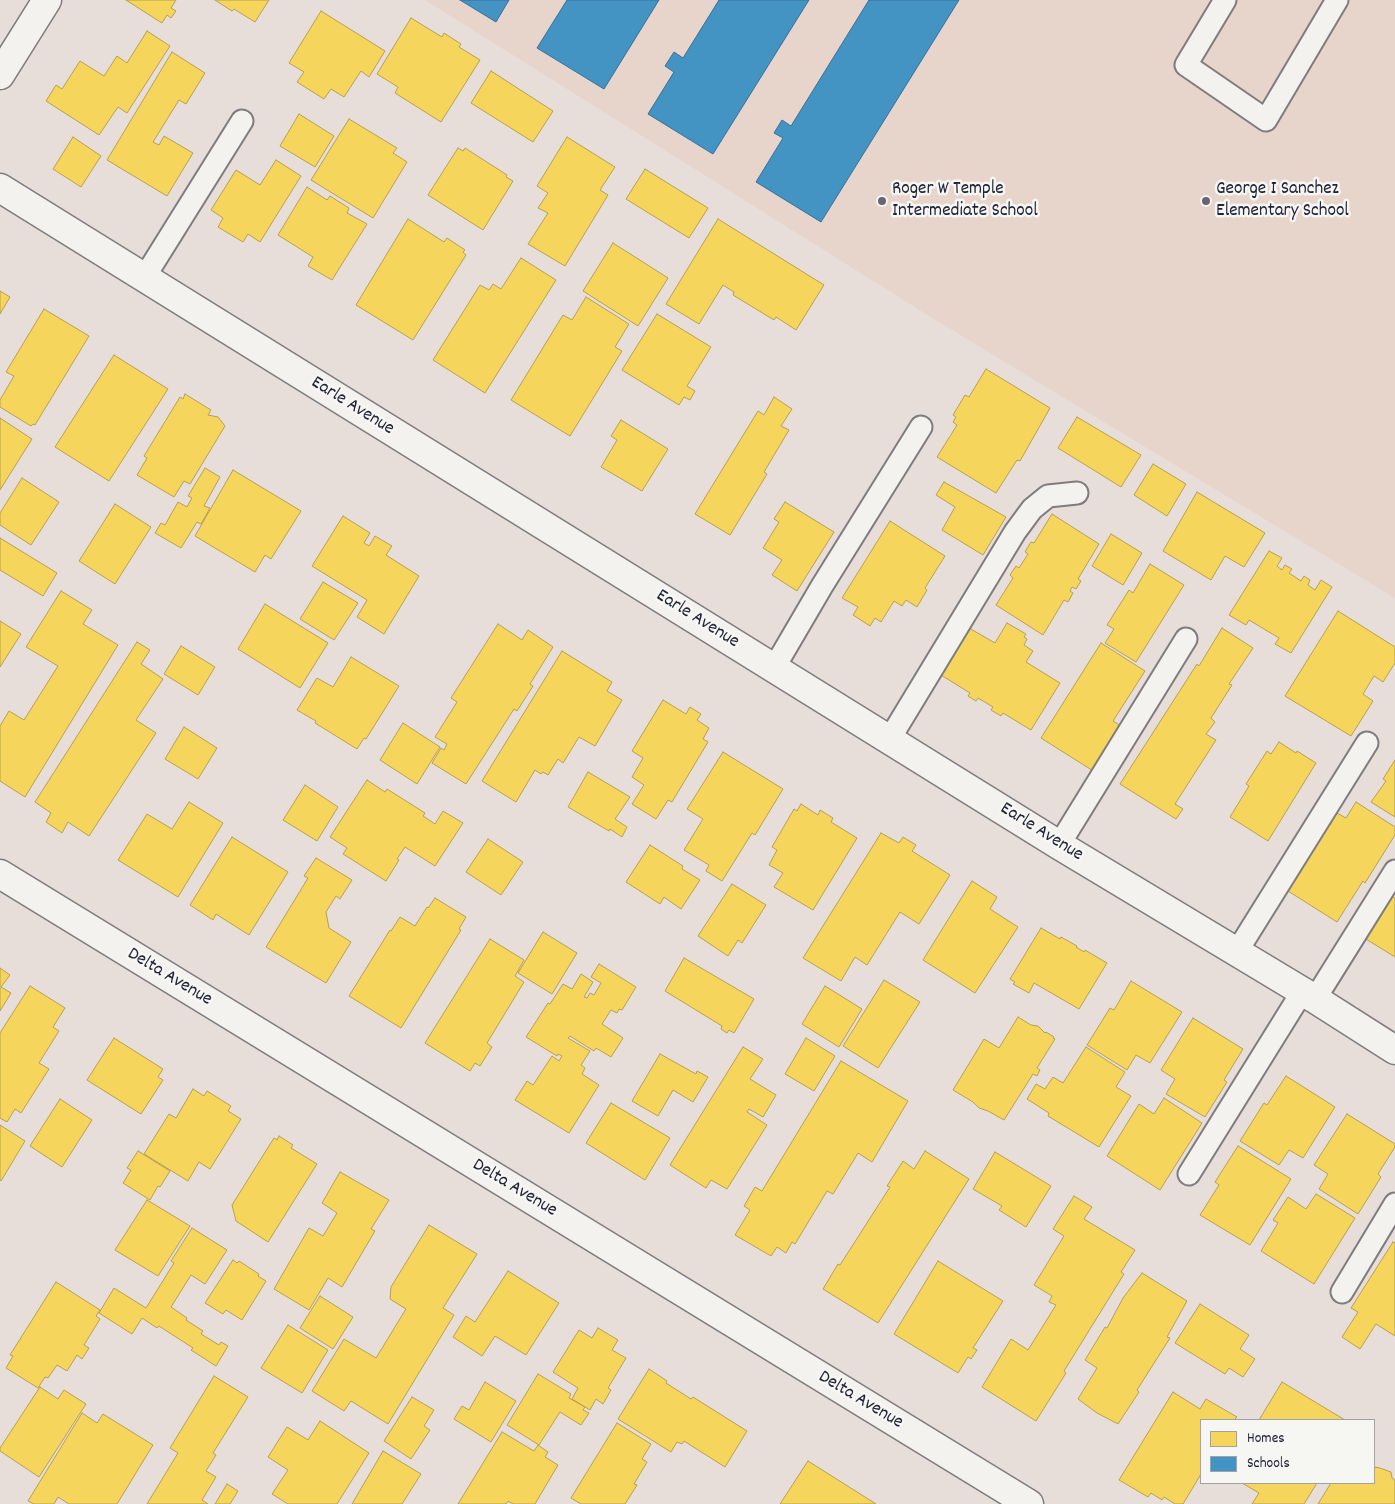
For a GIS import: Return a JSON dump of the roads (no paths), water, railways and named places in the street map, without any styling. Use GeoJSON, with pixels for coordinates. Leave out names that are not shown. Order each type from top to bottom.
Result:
{"type":"FeatureCollection","features":[{"type":"Feature","properties":{"kind":"street"},"geometry":{"type":"LineString","coordinates":[[5,58],[47,0]]}},
{"type":"Feature","properties":{"kind":"street","name":"Earle Avenue"},"geometry":{"type":"LineString","coordinates":[[0,188],[1059,845],[1395,1050]]}},
{"type":"Feature","properties":{"kind":"street","name":"Delta Avenue"},"geometry":{"type":"LineString","coordinates":[[0,874],[1029,1504]]}},
{"type":"Feature","properties":{"kind":"lane"},"geometry":{"type":"LineString","coordinates":[[1225,0],[1186,65],[1266,120],[1337,0]]}},
{"type":"Feature","properties":{"kind":"lane"},"geometry":{"type":"LineString","coordinates":[[144,278],[242,121]]}},
{"type":"Feature","properties":{"kind":"lane"},"geometry":{"type":"LineString","coordinates":[[774,668],[921,427]]}},
{"type":"Feature","properties":{"kind":"lane"},"geometry":{"type":"LineString","coordinates":[[890,740],[1015,532],[1032,510],[1048,496],[1077,493]]}},
{"type":"Feature","properties":{"kind":"lane"},"geometry":{"type":"LineString","coordinates":[[1059,845],[1186,639]]}},
{"type":"Feature","properties":{"kind":"lane"},"geometry":{"type":"LineString","coordinates":[[1236,953],[1367,743]]}},
{"type":"Feature","properties":{"kind":"lane"},"geometry":{"type":"LineString","coordinates":[[1189,1174],[1308,996],[1395,871]]}},
{"type":"Feature","properties":{"kind":"lane"},"geometry":{"type":"LineString","coordinates":[[1342,1292],[1395,1204]]}},
{"type":"Feature","properties":{"kind":"place","name":"Roger W Temple Intermediate School"},"geometry":{"type":"Point","coordinates":[882,201]}},
{"type":"Feature","properties":{"kind":"place","name":"George I Sanchez Elementary School"},"geometry":{"type":"Point","coordinates":[1206,201]}}]}
